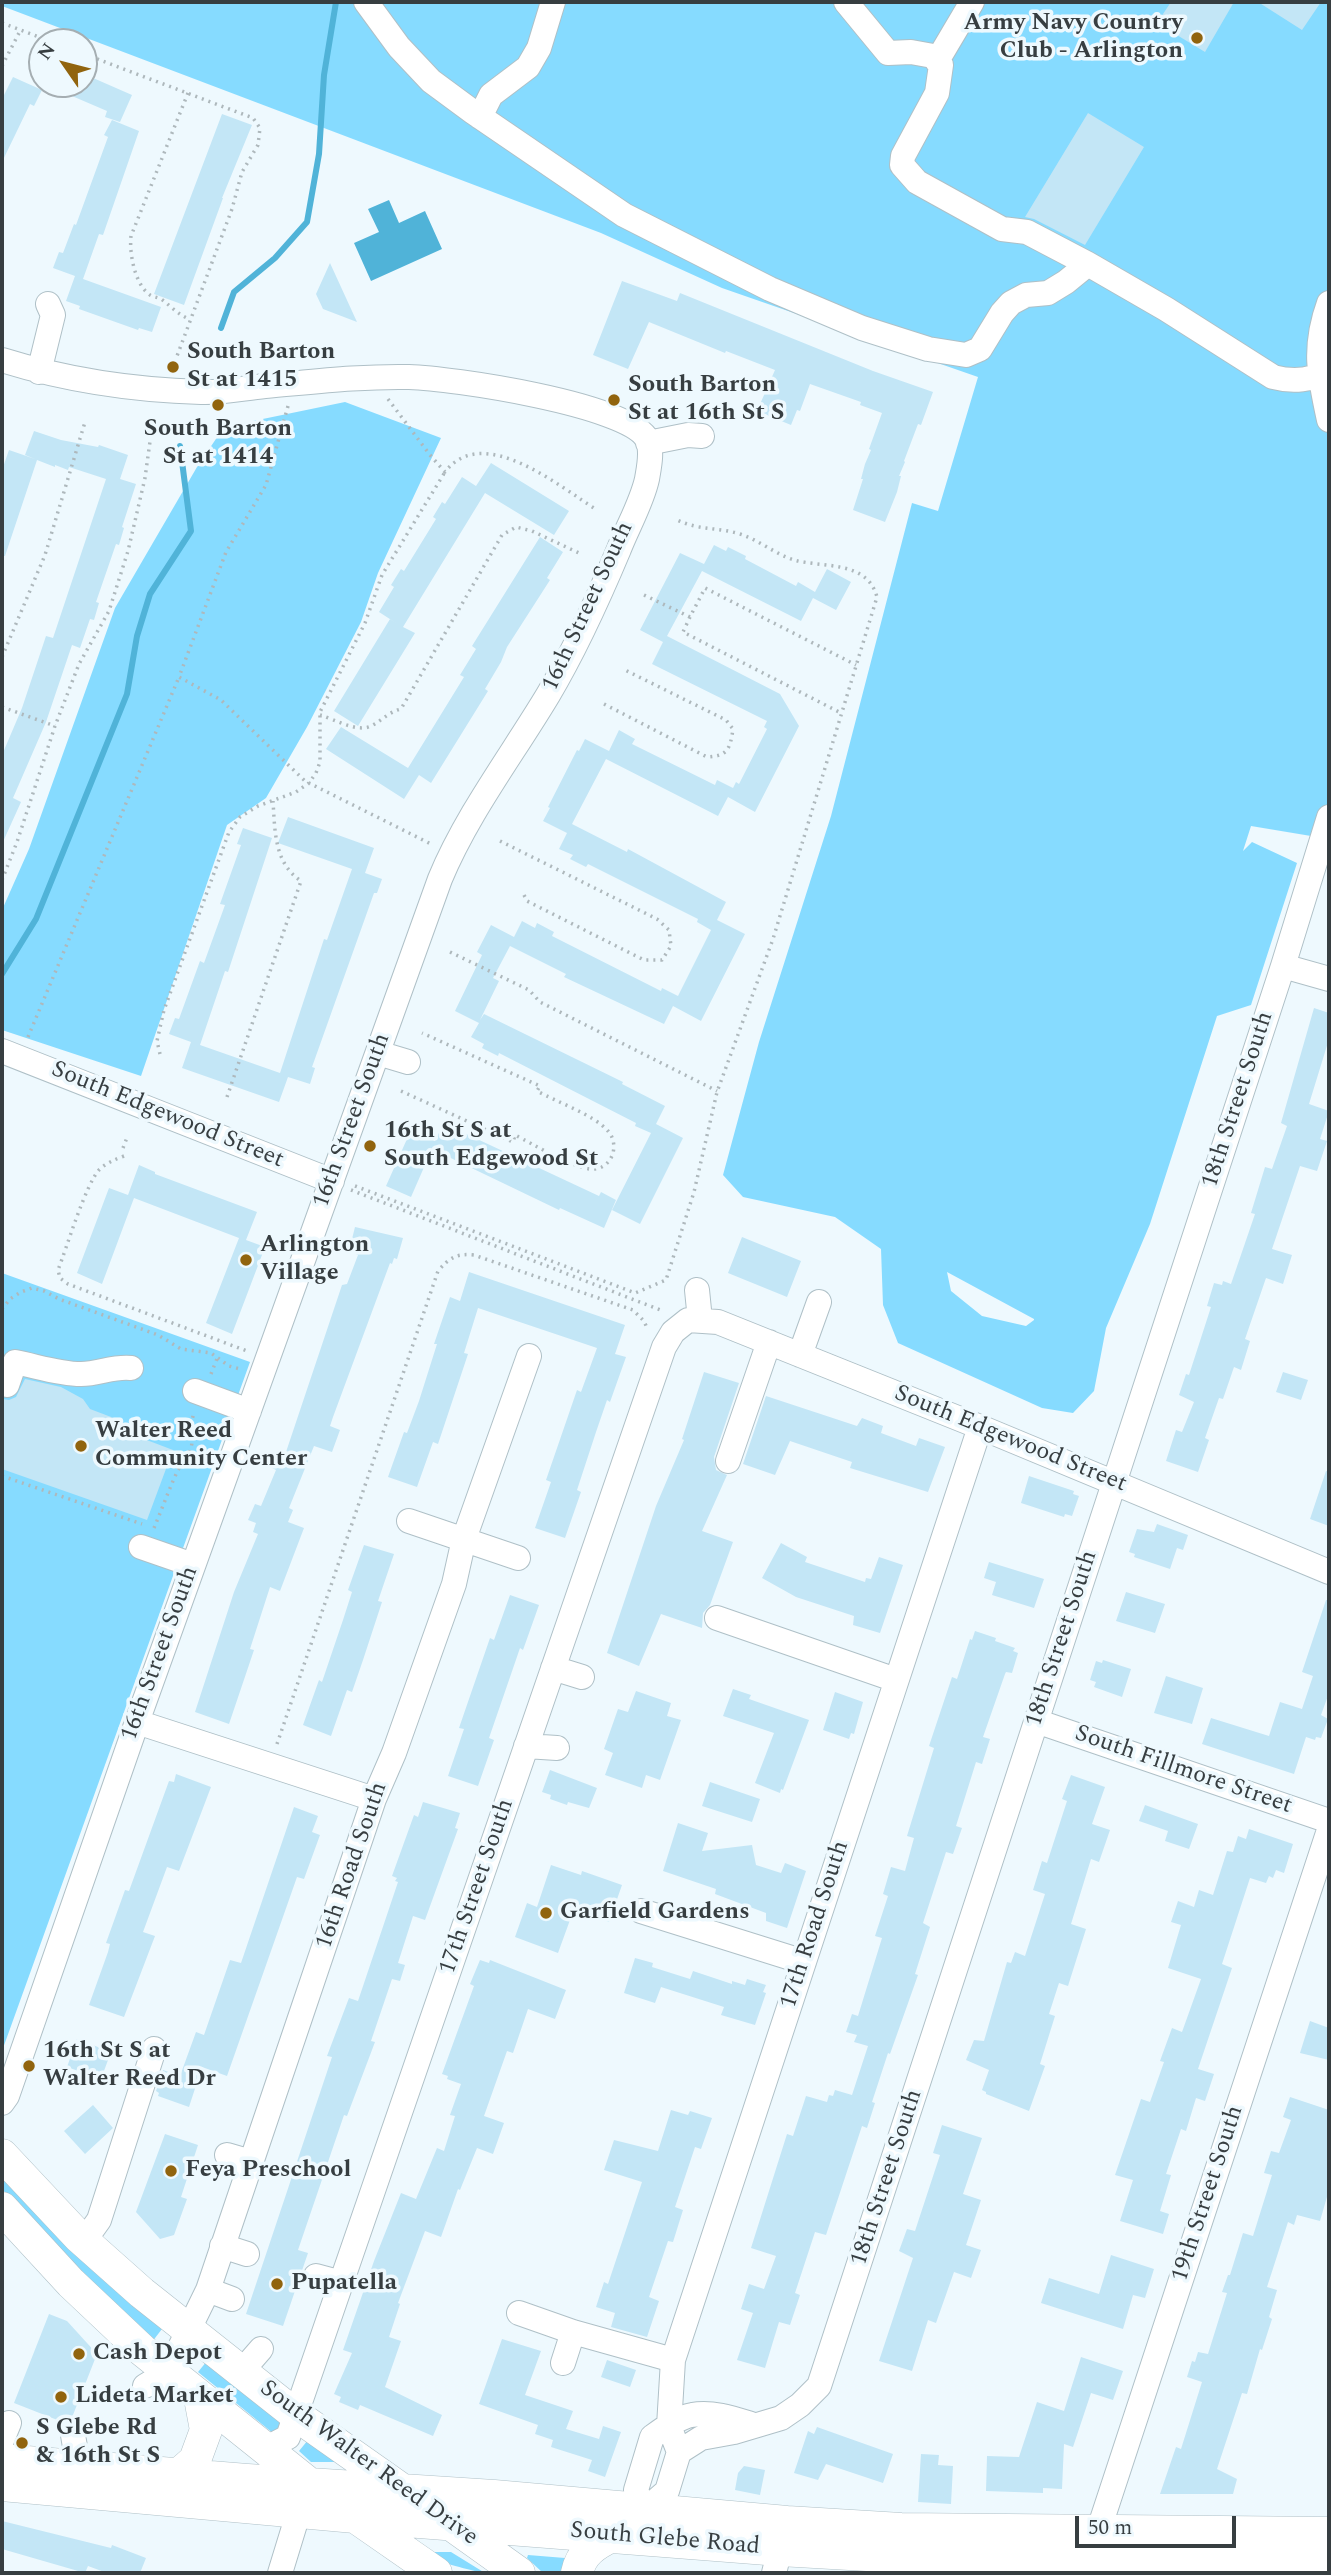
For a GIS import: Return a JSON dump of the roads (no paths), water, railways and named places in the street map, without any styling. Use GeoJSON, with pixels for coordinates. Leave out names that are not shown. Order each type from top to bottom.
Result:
{"type":"FeatureCollection","features":[{"type":"Feature","properties":{"kind":"main road","name":"South Walter Reed Drive"},"geometry":{"type":"LineString","coordinates":[[2,2155],[84,2241],[188,2330],[251,2360],[296,2416],[519,2573]]}},
{"type":"Feature","properties":{"kind":"main road","name":"South Walter Reed Drive"},"geometry":{"type":"LineString","coordinates":[[2,2208],[157,2379],[200,2398],[265,2449],[304,2498],[355,2517],[436,2573]]}},
{"type":"Feature","properties":{"kind":"main road"},"geometry":{"type":"LineString","coordinates":[[178,2475],[195,2460],[206,2430],[200,2398]]}},
{"type":"Feature","properties":{"kind":"main road","name":"South Glebe Road"},"geometry":{"type":"LineString","coordinates":[[2,2460],[75,2450],[134,2461],[178,2475],[304,2498]]}},
{"type":"Feature","properties":{"kind":"main road","name":"South Glebe Road"},"geometry":{"type":"LineString","coordinates":[[2,2485],[304,2498],[400,2489],[631,2528],[780,2549],[1020,2555],[1096,2545],[1329,2533]]}},
{"type":"Feature","properties":{"kind":"main road","name":"South Glebe Road"},"geometry":{"type":"LineString","coordinates":[[355,2517],[448,2523],[631,2528]]}},
{"type":"Feature","properties":{"kind":"main road"},"geometry":{"type":"LineString","coordinates":[[577,2573],[583,2556],[595,2544],[631,2528]]}},
{"type":"Feature","properties":{"kind":"main road","name":"South Glebe Road"},"geometry":{"type":"LineString","coordinates":[[1096,2545],[1329,2563]]}},
{"type":"Feature","properties":{"kind":"street"},"geometry":{"type":"LineString","coordinates":[[366,2],[399,47],[431,81],[624,215],[769,289],[862,328],[928,349],[966,355],[980,349],[1011,303],[1026,295],[1048,293],[1088,264]]}},
{"type":"Feature","properties":{"kind":"street"},"geometry":{"type":"LineString","coordinates":[[480,117],[491,95],[528,67],[539,48],[553,2]]}},
{"type":"Feature","properties":{"kind":"street"},"geometry":{"type":"LineString","coordinates":[[846,2],[888,53],[911,52],[933,56],[941,65],[937,93],[903,156],[902,165],[917,182],[1002,229],[1027,232],[1088,264],[1166,309],[1273,377],[1287,380],[1322,366]]}},
{"type":"Feature","properties":{"kind":"street"},"geometry":{"type":"LineString","coordinates":[[937,61],[972,2]]}},
{"type":"Feature","properties":{"kind":"street"},"geometry":{"type":"LineString","coordinates":[[1329,303],[1321,325],[1322,366],[1329,420]]}},
{"type":"Feature","properties":{"kind":"street"},"geometry":{"type":"LineString","coordinates":[[39,372],[53,315],[48,304]]}},
{"type":"Feature","properties":{"kind":"street"},"geometry":{"type":"LineString","coordinates":[[2,360],[39,372],[126,387],[204,392],[410,377],[486,385],[557,399],[616,419],[636,429],[647,441],[688,435],[702,436]]}},
{"type":"Feature","properties":{"kind":"street","name":"16th Street South"},"geometry":{"type":"LineString","coordinates":[[2,2103],[7,2096],[249,1411],[345,1186],[378,1053],[450,857],[550,692],[600,594],[646,482],[650,455],[647,441]]}},
{"type":"Feature","properties":{"kind":"street","name":"18th Street South"},"geometry":{"type":"LineString","coordinates":[[679,2452],[701,2438],[734,2432],[781,2418],[800,2405],[819,2386],[1329,817]]}},
{"type":"Feature","properties":{"kind":"street"},"geometry":{"type":"LineString","coordinates":[[1283,965],[1329,979]]}},
{"type":"Feature","properties":{"kind":"street"},"geometry":{"type":"LineString","coordinates":[[378,1053],[408,1062]]}},
{"type":"Feature","properties":{"kind":"street","name":"South Edgewood Street"},"geometry":{"type":"LineString","coordinates":[[11,1054],[345,1186]]}},
{"type":"Feature","properties":{"kind":"street"},"geometry":{"type":"LineString","coordinates":[[686,1318],[697,1290]]}},
{"type":"Feature","properties":{"kind":"street"},"geometry":{"type":"LineString","coordinates":[[800,1355],[819,1302]]}},
{"type":"Feature","properties":{"kind":"street","name":"South Edgewood Street"},"geometry":{"type":"LineString","coordinates":[[686,1318],[718,1322],[769,1342],[1329,1572]]}},
{"type":"Feature","properties":{"kind":"street","name":"17th Street South"},"geometry":{"type":"LineString","coordinates":[[265,2449],[288,2437],[296,2416],[664,1347],[686,1318]]}},
{"type":"Feature","properties":{"kind":"street"},"geometry":{"type":"LineString","coordinates":[[728,1461],[769,1342]]}},
{"type":"Feature","properties":{"kind":"street","name":"16th Road South"},"geometry":{"type":"LineString","coordinates":[[157,2379],[188,2330],[206,2275],[222,2246],[239,2158],[261,2107],[374,1800],[394,1753],[454,1584],[464,1539],[528,1356]]}},
{"type":"Feature","properties":{"kind":"street"},"geometry":{"type":"LineString","coordinates":[[6,1385],[15,1362],[77,1374],[98,1373],[116,1366],[131,1368]]}},
{"type":"Feature","properties":{"kind":"street"},"geometry":{"type":"LineString","coordinates":[[199,1392],[249,1411]]}},
{"type":"Feature","properties":{"kind":"street","name":"17th Road South"},"geometry":{"type":"LineString","coordinates":[[679,2452],[669,2426],[673,2360],[980,1427]]}},
{"type":"Feature","properties":{"kind":"street"},"geometry":{"type":"LineString","coordinates":[[409,1521],[518,1558]]}},
{"type":"Feature","properties":{"kind":"street"},"geometry":{"type":"LineString","coordinates":[[148,1538],[193,1565]]}},
{"type":"Feature","properties":{"kind":"street"},"geometry":{"type":"LineString","coordinates":[[717,1618],[896,1680]]}},
{"type":"Feature","properties":{"kind":"street"},"geometry":{"type":"LineString","coordinates":[[553,1668],[582,1677]]}},
{"type":"Feature","properties":{"kind":"street","name":"South Fillmore Street"},"geometry":{"type":"LineString","coordinates":[[1036,1721],[1329,1821]]}},
{"type":"Feature","properties":{"kind":"street"},"geometry":{"type":"LineString","coordinates":[[137,1722],[374,1800]]}},
{"type":"Feature","properties":{"kind":"street"},"geometry":{"type":"LineString","coordinates":[[526,1746],[557,1748]]}},
{"type":"Feature","properties":{"kind":"street","name":"19th Street South"},"geometry":{"type":"LineString","coordinates":[[1096,2545],[1329,1830]]}},
{"type":"Feature","properties":{"kind":"street"},"geometry":{"type":"LineString","coordinates":[[640,1911],[804,1962]]}},
{"type":"Feature","properties":{"kind":"street"},"geometry":{"type":"LineString","coordinates":[[84,2241],[99,2220],[154,2049]]}},
{"type":"Feature","properties":{"kind":"street"},"geometry":{"type":"LineString","coordinates":[[222,2246],[247,2254]]}},
{"type":"Feature","properties":{"kind":"street"},"geometry":{"type":"LineString","coordinates":[[206,2275],[232,2299]]}},
{"type":"Feature","properties":{"kind":"street"},"geometry":{"type":"LineString","coordinates":[[316,2276],[342,2283]]}},
{"type":"Feature","properties":{"kind":"street"},"geometry":{"type":"LineString","coordinates":[[519,2313],[573,2332],[673,2360]]}},
{"type":"Feature","properties":{"kind":"street"},"geometry":{"type":"LineString","coordinates":[[564,2363],[573,2332]]}},
{"type":"Feature","properties":{"kind":"street"},"geometry":{"type":"LineString","coordinates":[[631,2528],[636,2490],[652,2437],[691,2415],[725,2416],[754,2425]]}},
{"type":"Feature","properties":{"kind":"street"},"geometry":{"type":"LineString","coordinates":[[631,2528],[667,2491],[679,2452]]}},
{"type":"Feature","properties":{"kind":"street"},"geometry":{"type":"LineString","coordinates":[[280,2573],[304,2498]]}},
{"type":"Feature","properties":{"kind":"waterway"},"geometry":{"type":"LineString","coordinates":[[221,328],[234,292],[275,258],[307,222],[319,154],[324,75],[336,2]]}},
{"type":"Feature","properties":{"kind":"waterway"},"geometry":{"type":"LineString","coordinates":[[2,974],[36,919],[127,694],[137,636],[150,594],[191,531],[180,446]]}},
{"type":"Feature","properties":{"kind":"place","name":"Army Navy Country Club - Arlington"},"geometry":{"type":"Point","coordinates":[1197,38]}},
{"type":"Feature","properties":{"kind":"place","name":"South Barton St at 1415"},"geometry":{"type":"Point","coordinates":[173,367]}},
{"type":"Feature","properties":{"kind":"place","name":"South Barton St at 16th St S"},"geometry":{"type":"Point","coordinates":[614,400]}},
{"type":"Feature","properties":{"kind":"place","name":"South Barton St at 1414"},"geometry":{"type":"Point","coordinates":[218,405]}},
{"type":"Feature","properties":{"kind":"place","name":"16th St S at South Edgewood St"},"geometry":{"type":"Point","coordinates":[370,1146]}},
{"type":"Feature","properties":{"kind":"place","name":"Arlington Village"},"geometry":{"type":"Point","coordinates":[246,1260]}},
{"type":"Feature","properties":{"kind":"place","name":"Walter Reed Community Center"},"geometry":{"type":"Point","coordinates":[81,1446]}},
{"type":"Feature","properties":{"kind":"place","name":"Garfield Gardens"},"geometry":{"type":"Point","coordinates":[546,1913]}},
{"type":"Feature","properties":{"kind":"place","name":"16th St S at Walter Reed Dr"},"geometry":{"type":"Point","coordinates":[29,2066]}},
{"type":"Feature","properties":{"kind":"place","name":"Feya Preschool"},"geometry":{"type":"Point","coordinates":[171,2171]}},
{"type":"Feature","properties":{"kind":"place","name":"Pupatella"},"geometry":{"type":"Point","coordinates":[277,2284]}},
{"type":"Feature","properties":{"kind":"place","name":"Cash Depot"},"geometry":{"type":"Point","coordinates":[79,2354]}},
{"type":"Feature","properties":{"kind":"place","name":"Lideta Market"},"geometry":{"type":"Point","coordinates":[61,2397]}},
{"type":"Feature","properties":{"kind":"place","name":"S Glebe Rd & 16th St S"},"geometry":{"type":"Point","coordinates":[22,2443]}}]}
